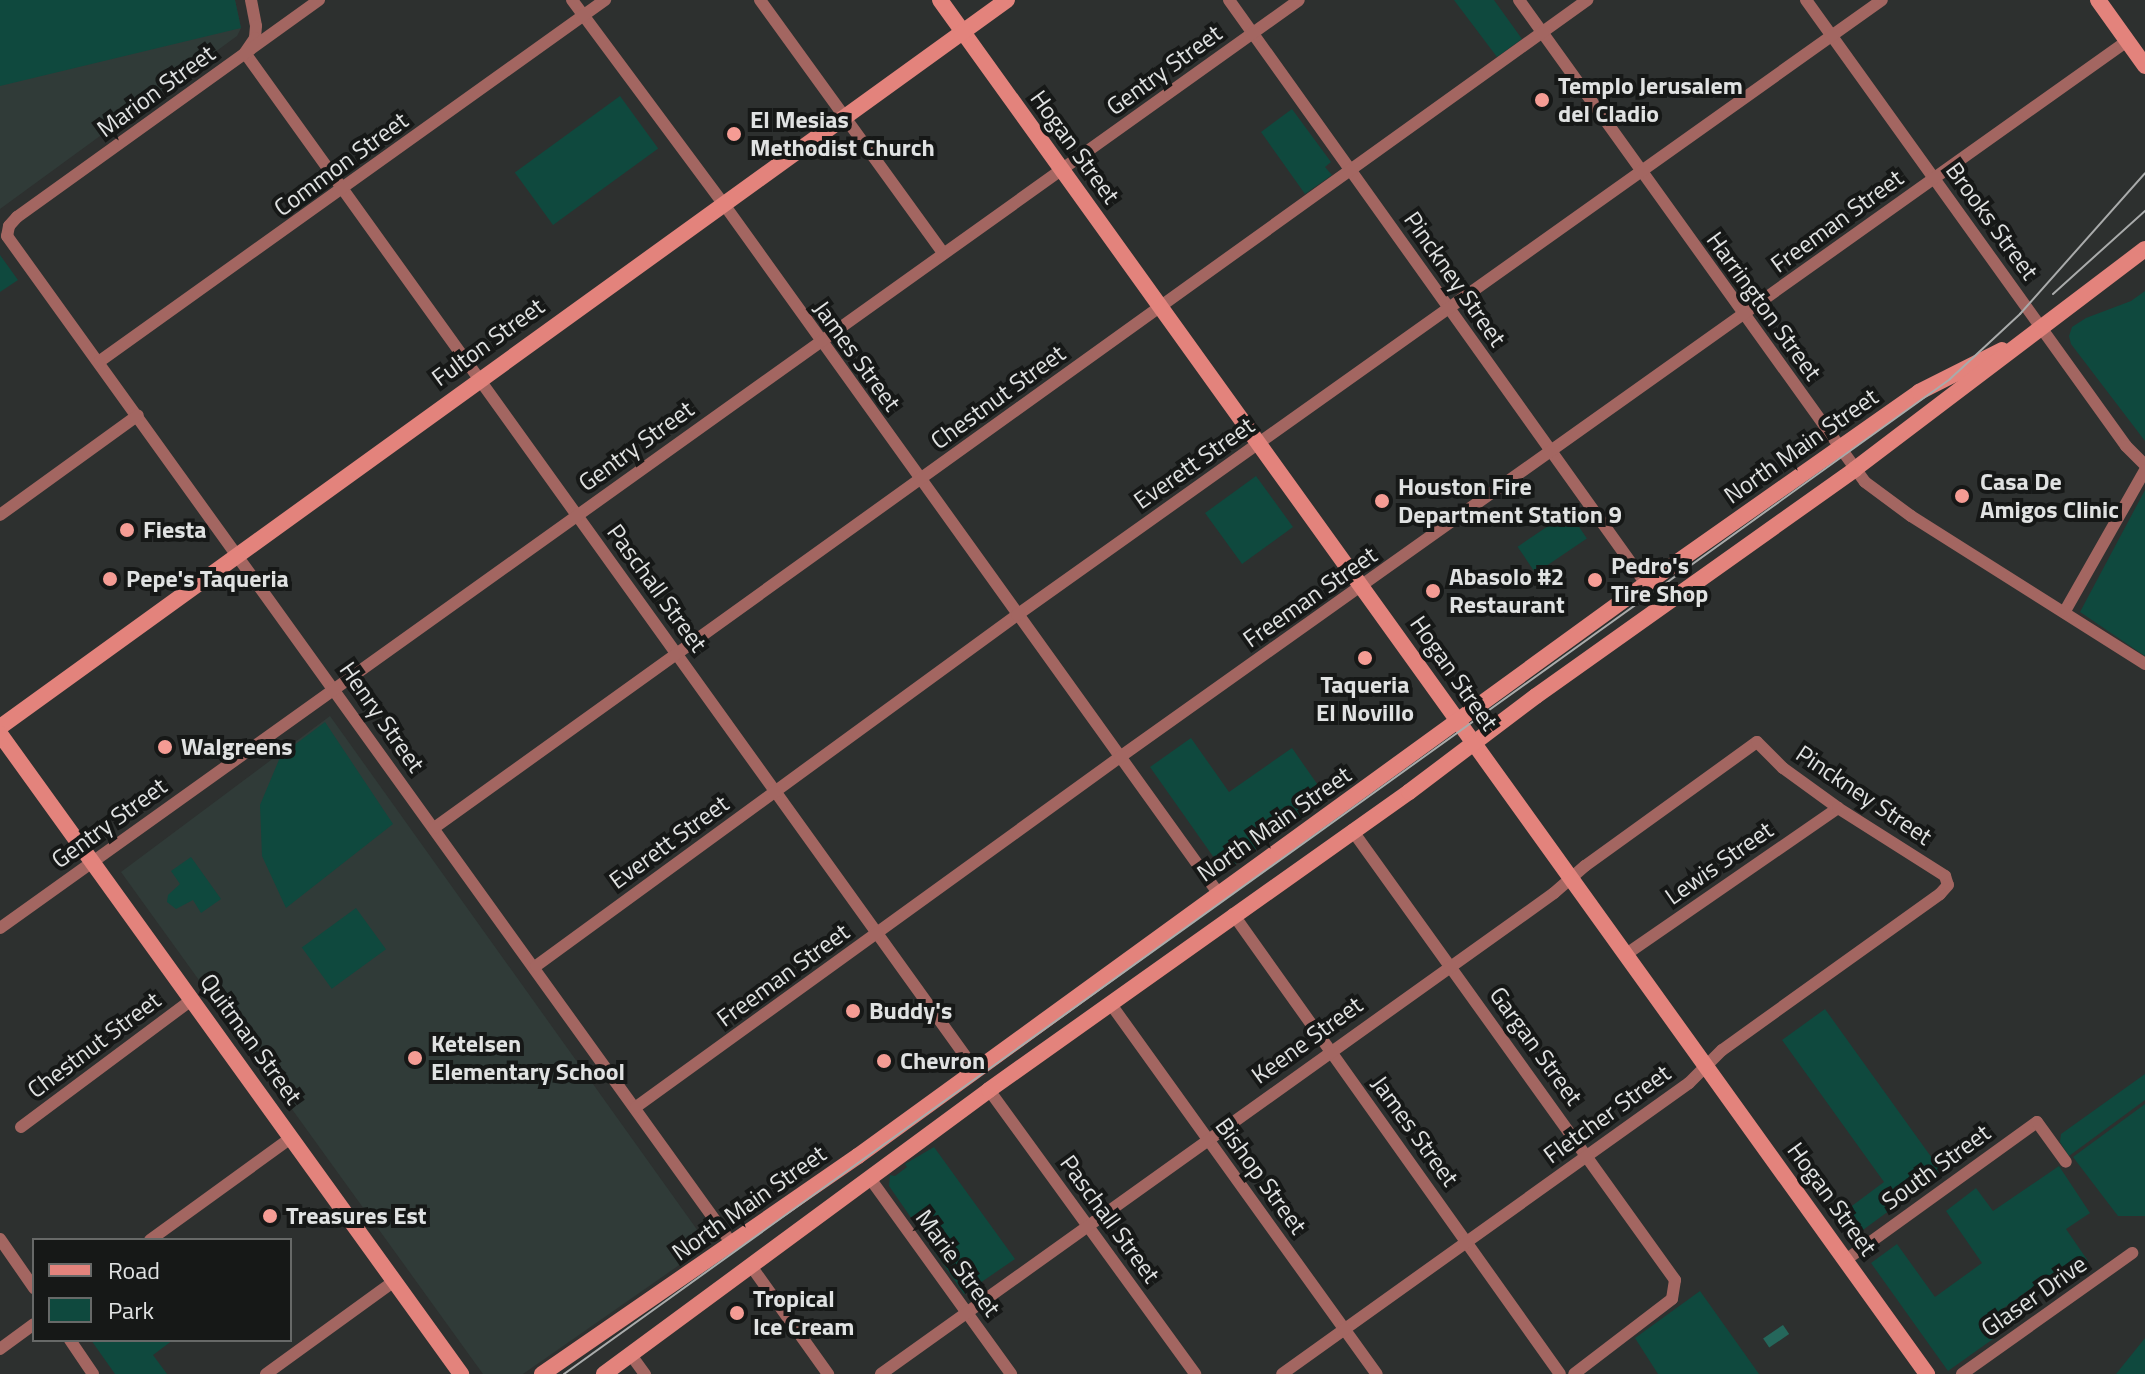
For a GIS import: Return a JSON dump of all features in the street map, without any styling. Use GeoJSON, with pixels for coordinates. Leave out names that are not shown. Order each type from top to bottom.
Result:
{"type":"FeatureCollection","features":[{"type":"Feature","properties":{"kind":"main road","name":"Hogan Street"},"geometry":{"type":"LineString","coordinates":[[940,0],[1927,1374]]}},
{"type":"Feature","properties":{"kind":"main road","name":"Fulton Street"},"geometry":{"type":"LineString","coordinates":[[0,727],[1007,0]]}},
{"type":"Feature","properties":{"kind":"main road"},"geometry":{"type":"LineString","coordinates":[[2098,0],[2145,66]]}},
{"type":"Feature","properties":{"kind":"main road","name":"North Main Street"},"geometry":{"type":"LineString","coordinates":[[604,1374],[989,1090],[1475,744],[1664,603],[1855,469],[2145,249]]}},
{"type":"Feature","properties":{"kind":"main road","name":"North Main Street"},"geometry":{"type":"LineString","coordinates":[[542,1374],[976,1071],[1646,584],[1919,392],[2042,327]]}},
{"type":"Feature","properties":{"kind":"main road","name":"Quitman Street"},"geometry":{"type":"LineString","coordinates":[[0,734],[461,1374]]}},
{"type":"Feature","properties":{"kind":"street"},"geometry":{"type":"LineString","coordinates":[[245,53],[255,38],[251,0]]}},
{"type":"Feature","properties":{"kind":"street","name":"Marion Street"},"geometry":{"type":"LineString","coordinates":[[17,217],[319,0]]}},
{"type":"Feature","properties":{"kind":"street","name":"James Street"},"geometry":{"type":"LineString","coordinates":[[572,0],[723,203],[818,340],[1218,893]]}},
{"type":"Feature","properties":{"kind":"street","name":"Common Street"},"geometry":{"type":"LineString","coordinates":[[100,361],[605,0]]}},
{"type":"Feature","properties":{"kind":"street"},"geometry":{"type":"LineString","coordinates":[[760,0],[943,253]]}},
{"type":"Feature","properties":{"kind":"street","name":"Pinckney Street"},"geometry":{"type":"LineString","coordinates":[[1229,0],[1646,584]]}},
{"type":"Feature","properties":{"kind":"street","name":"Gentry Street"},"geometry":{"type":"LineString","coordinates":[[0,928],[578,516],[818,340],[1299,0]]}},
{"type":"Feature","properties":{"kind":"street","name":"Harrington Street"},"geometry":{"type":"LineString","coordinates":[[1519,0],[1840,449],[1877,494],[2145,664]]}},
{"type":"Feature","properties":{"kind":"street","name":"Chestnut Street"},"geometry":{"type":"LineString","coordinates":[[434,828],[1587,0]]}},
{"type":"Feature","properties":{"kind":"street","name":"Brooks Street"},"geometry":{"type":"LineString","coordinates":[[1806,0],[2126,446],[2145,467]]}},
{"type":"Feature","properties":{"kind":"street","name":"Everett Street"},"geometry":{"type":"LineString","coordinates":[[536,966],[1017,615],[1882,0]]}},
{"type":"Feature","properties":{"kind":"street","name":"Freeman Street"},"geometry":{"type":"LineString","coordinates":[[636,1107],[1120,757],[2127,41]]}},
{"type":"Feature","properties":{"kind":"street","name":"Paschall Street"},"geometry":{"type":"LineString","coordinates":[[245,53],[976,1071]]}},
{"type":"Feature","properties":{"kind":"street","name":"Henry Street"},"geometry":{"type":"LineString","coordinates":[[17,217],[9,226],[7,236],[536,966],[732,1244]]}},
{"type":"Feature","properties":{"kind":"street"},"geometry":{"type":"LineString","coordinates":[[0,515],[138,415]]}},
{"type":"Feature","properties":{"kind":"street"},"geometry":{"type":"LineString","coordinates":[[2065,611],[2145,467]]}},
{"type":"Feature","properties":{"kind":"street","name":"Pinckney Street"},"geometry":{"type":"LineString","coordinates":[[1757,742],[1783,768],[1838,808],[1947,880]]}},
{"type":"Feature","properties":{"kind":"street","name":"Keene Street"},"geometry":{"type":"LineString","coordinates":[[881,1374],[1757,742]]}},
{"type":"Feature","properties":{"kind":"street","name":"Lewis Street"},"geometry":{"type":"LineString","coordinates":[[1625,955],[1838,808]]}},
{"type":"Feature","properties":{"kind":"street","name":"Gargan Street"},"geometry":{"type":"LineString","coordinates":[[1352,830],[1672,1273],[1675,1291],[1672,1299],[1574,1374]]}},
{"type":"Feature","properties":{"kind":"street","name":"Fletcher Street"},"geometry":{"type":"LineString","coordinates":[[1282,1374],[1689,1083],[1722,1050],[1940,894],[1947,880]]}},
{"type":"Feature","properties":{"kind":"street","name":"James Street"},"geometry":{"type":"LineString","coordinates":[[1233,914],[1560,1374]]}},
{"type":"Feature","properties":{"kind":"street","name":"Chestnut Street"},"geometry":{"type":"LineString","coordinates":[[21,1127],[193,999]]}},
{"type":"Feature","properties":{"kind":"street","name":"Bishop Street"},"geometry":{"type":"LineString","coordinates":[[1110,1003],[1377,1374]]}},
{"type":"Feature","properties":{"kind":"street","name":"Paschall Street"},"geometry":{"type":"LineString","coordinates":[[989,1090],[1195,1374]]}},
{"type":"Feature","properties":{"kind":"street","name":"South Street"},"geometry":{"type":"LineString","coordinates":[[1847,1259],[2037,1122],[2066,1162]]}},
{"type":"Feature","properties":{"kind":"street"},"geometry":{"type":"LineString","coordinates":[[153,1238],[291,1138]]}},
{"type":"Feature","properties":{"kind":"street","name":"Marie Street"},"geometry":{"type":"LineString","coordinates":[[869,1177],[1011,1374]]}},
{"type":"Feature","properties":{"kind":"street"},"geometry":{"type":"LineString","coordinates":[[0,1239],[32,1285]]}},
{"type":"Feature","properties":{"kind":"street","name":"Glaser Drive"},"geometry":{"type":"LineString","coordinates":[[1962,1374],[2132,1253]]}},
{"type":"Feature","properties":{"kind":"street"},"geometry":{"type":"LineString","coordinates":[[751,1266],[828,1374]]}},
{"type":"Feature","properties":{"kind":"street"},"geometry":{"type":"LineString","coordinates":[[266,1374],[393,1282]]}},
{"type":"Feature","properties":{"kind":"street"},"geometry":{"type":"LineString","coordinates":[[0,1349],[32,1325]]}},
{"type":"Feature","properties":{"kind":"street"},"geometry":{"type":"LineString","coordinates":[[71,1342],[93,1374]]}},
{"type":"Feature","properties":{"kind":"street"},"geometry":{"type":"LineString","coordinates":[[631,1355],[645,1374]]}},
{"type":"Feature","properties":{"kind":"shaded area"},"geometry":{"type":"Polygon","coordinates":[[[0,0],[235,0],[241,28],[237,36],[0,209],[0,0]]]}},
{"type":"Feature","properties":{"kind":"shaded area","name":"Ketelsen Elementary School"},"geometry":{"type":"Polygon","coordinates":[[[330,716],[708,1245],[523,1374],[483,1374],[121,872],[330,716]]]}},
{"type":"Feature","properties":{"kind":"shaded area"},"geometry":{"type":"Polygon","coordinates":[[[1783,1325],[1789,1334],[1769,1348],[1763,1338],[1783,1325]]]}},
{"type":"Feature","properties":{"kind":"green space"},"geometry":{"type":"Polygon","coordinates":[[[0,0],[235,0],[241,28],[0,86],[0,0]]]}},
{"type":"Feature","properties":{"kind":"green space"},"geometry":{"type":"Polygon","coordinates":[[[1454,0],[1494,0],[1522,39],[1497,57],[1454,0]]]}},
{"type":"Feature","properties":{"kind":"green space"},"geometry":{"type":"Polygon","coordinates":[[[620,96],[658,149],[553,225],[515,172],[620,96]]]}},
{"type":"Feature","properties":{"kind":"green space"},"geometry":{"type":"Polygon","coordinates":[[[1292,109],[1331,162],[1325,167],[1332,175],[1305,194],[1261,132],[1292,109]]]}},
{"type":"Feature","properties":{"kind":"green space"},"geometry":{"type":"Polygon","coordinates":[[[0,255],[18,280],[0,292],[0,255]]]}},
{"type":"Feature","properties":{"kind":"green space"},"geometry":{"type":"Polygon","coordinates":[[[2145,291],[2145,441],[2071,344],[2069,336],[2072,327],[2086,318],[2131,301],[2145,291]]]}},
{"type":"Feature","properties":{"kind":"green space"},"geometry":{"type":"Polygon","coordinates":[[[1256,476],[1293,527],[1242,564],[1205,513],[1256,476]]]}},
{"type":"Feature","properties":{"kind":"green space"},"geometry":{"type":"Polygon","coordinates":[[[2145,490],[2145,656],[2080,612],[2145,490]]]}},
{"type":"Feature","properties":{"kind":"green space"},"geometry":{"type":"Polygon","coordinates":[[[1569,512],[1587,539],[1535,573],[1518,547],[1569,512]]]}},
{"type":"Feature","properties":{"kind":"green space"},"geometry":{"type":"Polygon","coordinates":[[[325,722],[393,824],[286,908],[262,856],[260,805],[281,755],[325,722]]]}},
{"type":"Feature","properties":{"kind":"green space"},"geometry":{"type":"Polygon","coordinates":[[[1191,738],[1229,792],[1292,748],[1327,798],[1224,872],[1150,767],[1191,738]]]}},
{"type":"Feature","properties":{"kind":"green space"},"geometry":{"type":"Polygon","coordinates":[[[191,857],[221,899],[201,913],[193,900],[176,909],[167,902],[168,895],[180,884],[171,871],[191,857]]]}},
{"type":"Feature","properties":{"kind":"green space"},"geometry":{"type":"Polygon","coordinates":[[[356,908],[386,949],[332,989],[302,947],[356,908]]]}},
{"type":"Feature","properties":{"kind":"green space"},"geometry":{"type":"Polygon","coordinates":[[[1825,1009],[1942,1172],[1852,1238],[1837,1217],[1884,1182],[1782,1040],[1825,1009]]]}},
{"type":"Feature","properties":{"kind":"green space"},"geometry":{"type":"Polygon","coordinates":[[[2145,1074],[2145,1100],[2069,1156],[2060,1142],[2061,1134],[2145,1074]]]}},
{"type":"Feature","properties":{"kind":"green space"},"geometry":{"type":"Polygon","coordinates":[[[2145,1104],[2145,1216],[2118,1216],[2073,1157],[2145,1104]]]}},
{"type":"Feature","properties":{"kind":"green space"},"geometry":{"type":"Polygon","coordinates":[[[934,1147],[1015,1259],[964,1294],[889,1186],[890,1175],[895,1176],[907,1167],[905,1164],[934,1147]]]}},
{"type":"Feature","properties":{"kind":"green space"},"geometry":{"type":"Polygon","coordinates":[[[2059,1166],[2090,1213],[2066,1229],[2088,1261],[2068,1274],[2054,1272],[2001,1310],[1993,1339],[1948,1371],[1871,1263],[1897,1244],[1935,1297],[1982,1263],[1946,1211],[1976,1188],[1993,1211],[2059,1166]]]}},
{"type":"Feature","properties":{"kind":"green space"},"geometry":{"type":"Polygon","coordinates":[[[1700,1291],[1759,1374],[1658,1374],[1635,1338],[1700,1291]]]}},
{"type":"Feature","properties":{"kind":"green space"},"geometry":{"type":"Polygon","coordinates":[[[2145,1338],[2145,1374],[2116,1374],[2145,1338]]]}},
{"type":"Feature","properties":{"kind":"green space"},"geometry":{"type":"Polygon","coordinates":[[[92,1342],[170,1342],[153,1355],[167,1374],[115,1374],[92,1342]]]}},
{"type":"Feature","properties":{"kind":"tram line"},"geometry":{"type":"LineString","coordinates":[[564,1374],[1950,379],[2020,314],[2145,173]]}},
{"type":"Feature","properties":{"kind":"tram line"},"geometry":{"type":"LineString","coordinates":[[2053,294],[2145,211]]}},
{"type":"Feature","properties":{"kind":"place","name":"Templo Jerusalem del Cladio"},"geometry":{"type":"Point","coordinates":[1542,100]}},
{"type":"Feature","properties":{"kind":"place","name":"El Mesias Methodist Church"},"geometry":{"type":"Point","coordinates":[734,134]}},
{"type":"Feature","properties":{"kind":"place","name":"Casa De Amigos Clinic"},"geometry":{"type":"Point","coordinates":[1962,496]}},
{"type":"Feature","properties":{"kind":"place","name":"Houston Fire Department Station 9"},"geometry":{"type":"Point","coordinates":[1382,501]}},
{"type":"Feature","properties":{"kind":"place","name":"Fiesta"},"geometry":{"type":"Point","coordinates":[127,530]}},
{"type":"Feature","properties":{"kind":"place","name":"Pepe's Taqueria"},"geometry":{"type":"Point","coordinates":[110,579]}},
{"type":"Feature","properties":{"kind":"place","name":"Pedro's Tire Shop"},"geometry":{"type":"Point","coordinates":[1595,580]}},
{"type":"Feature","properties":{"kind":"place","name":"Abasolo #2 Restaurant"},"geometry":{"type":"Point","coordinates":[1433,591]}},
{"type":"Feature","properties":{"kind":"place","name":"Taqueria El Novillo"},"geometry":{"type":"Point","coordinates":[1365,658]}},
{"type":"Feature","properties":{"kind":"place","name":"Walgreens"},"geometry":{"type":"Point","coordinates":[165,747]}},
{"type":"Feature","properties":{"kind":"place","name":"Buddy's"},"geometry":{"type":"Point","coordinates":[853,1011]}},
{"type":"Feature","properties":{"kind":"place","name":"Ketelsen Elementary School"},"geometry":{"type":"Point","coordinates":[415,1058]}},
{"type":"Feature","properties":{"kind":"place","name":"Chevron"},"geometry":{"type":"Point","coordinates":[884,1061]}},
{"type":"Feature","properties":{"kind":"place","name":"Treasures Est"},"geometry":{"type":"Point","coordinates":[270,1216]}},
{"type":"Feature","properties":{"kind":"place","name":"Tropical Ice Cream"},"geometry":{"type":"Point","coordinates":[737,1313]}}]}
